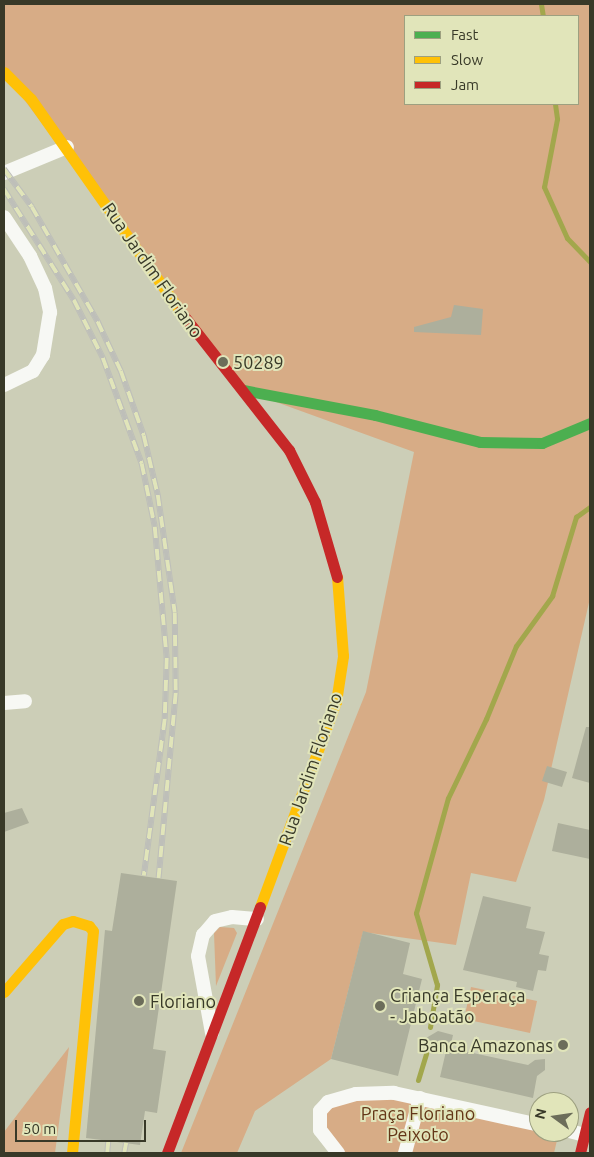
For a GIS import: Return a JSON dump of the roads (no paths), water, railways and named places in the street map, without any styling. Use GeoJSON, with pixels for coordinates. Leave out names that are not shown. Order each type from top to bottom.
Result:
{"type":"FeatureCollection","features":[{"type":"Feature","properties":{"kind":"street","name":"Rua Jardim Floriano"},"geometry":{"type":"LineString","coordinates":[[4,72],[31,99],[171,299],[289,450],[315,502],[335,562],[342,608],[343,656],[336,702],[167,1153]]}},
{"type":"Feature","properties":{"kind":"street"},"geometry":{"type":"LineString","coordinates":[[4,174],[66,147]]}},
{"type":"Feature","properties":{"kind":"street"},"geometry":{"type":"LineString","coordinates":[[4,217],[30,256],[45,288],[50,312],[43,355],[33,371],[4,385]]}},
{"type":"Feature","properties":{"kind":"street"},"geometry":{"type":"LineString","coordinates":[[243,390],[375,415],[447,436],[505,444],[542,443],[590,423]]}},
{"type":"Feature","properties":{"kind":"street"},"geometry":{"type":"LineString","coordinates":[[4,703],[25,701]]}},
{"type":"Feature","properties":{"kind":"street"},"geometry":{"type":"LineString","coordinates":[[212,1033],[198,956],[203,935],[215,921],[232,918],[256,919]]}},
{"type":"Feature","properties":{"kind":"street"},"geometry":{"type":"LineString","coordinates":[[4,992],[63,924],[73,921],[89,926],[93,931],[91,969],[72,1153]]}},
{"type":"Feature","properties":{"kind":"street"},"geometry":{"type":"LineString","coordinates":[[338,1153],[323,1137],[318,1124],[320,1111],[328,1102],[377,1092],[420,1098],[529,1123]]}},
{"type":"Feature","properties":{"kind":"street"},"geometry":{"type":"LineString","coordinates":[[406,1153],[420,1098]]}},
{"type":"Feature","properties":{"kind":"street"},"geometry":{"type":"LineString","coordinates":[[580,1153],[590,1112]]}},
{"type":"Feature","properties":{"kind":"street"},"geometry":{"type":"LineString","coordinates":[[579,1134],[585,1135]]}},
{"type":"Feature","properties":{"kind":"waterway"},"geometry":{"type":"LineString","coordinates":[[541,4],[543,15]]}},
{"type":"Feature","properties":{"kind":"waterway"},"geometry":{"type":"LineString","coordinates":[[555,105],[557,119],[544,187],[567,238],[590,262]]}},
{"type":"Feature","properties":{"kind":"waterway"},"geometry":{"type":"LineString","coordinates":[[430,1027],[437,985],[416,913],[448,798],[486,719],[516,646],[552,596],[576,517],[590,507]]}},
{"type":"Feature","properties":{"kind":"waterway"},"geometry":{"type":"LineString","coordinates":[[418,1080],[426,1053]]}},
{"type":"Feature","properties":{"kind":"railway"},"geometry":{"type":"LineString","coordinates":[[4,169],[32,207],[98,322],[121,371],[144,436],[158,495],[175,613],[176,693],[159,878]]}},
{"type":"Feature","properties":{"kind":"railway"},"geometry":{"type":"LineString","coordinates":[[4,189],[74,300],[103,358],[142,464],[155,527],[167,658],[165,719],[144,876]]}},
{"type":"Feature","properties":{"kind":"railway"},"geometry":{"type":"LineString","coordinates":[[107,1153],[108,1141]]}},
{"type":"Feature","properties":{"kind":"railway"},"geometry":{"type":"LineString","coordinates":[[124,1153],[126,1143]]}},
{"type":"Feature","properties":{"kind":"place","name":"50289"},"geometry":{"type":"Point","coordinates":[223,362]}},
{"type":"Feature","properties":{"kind":"place","name":"Floriano"},"geometry":{"type":"Point","coordinates":[139,1001]}},
{"type":"Feature","properties":{"kind":"place","name":"Criança Esperaça - Jaboatão"},"geometry":{"type":"Point","coordinates":[380,1006]}},
{"type":"Feature","properties":{"kind":"place","name":"Banca Amazonas"},"geometry":{"type":"Point","coordinates":[563,1045]}},
{"type":"Feature","properties":{"kind":"park label","name":"Praça Floriano Peixoto"},"geometry":{"type":"Point","coordinates":[418,1124]}}]}
